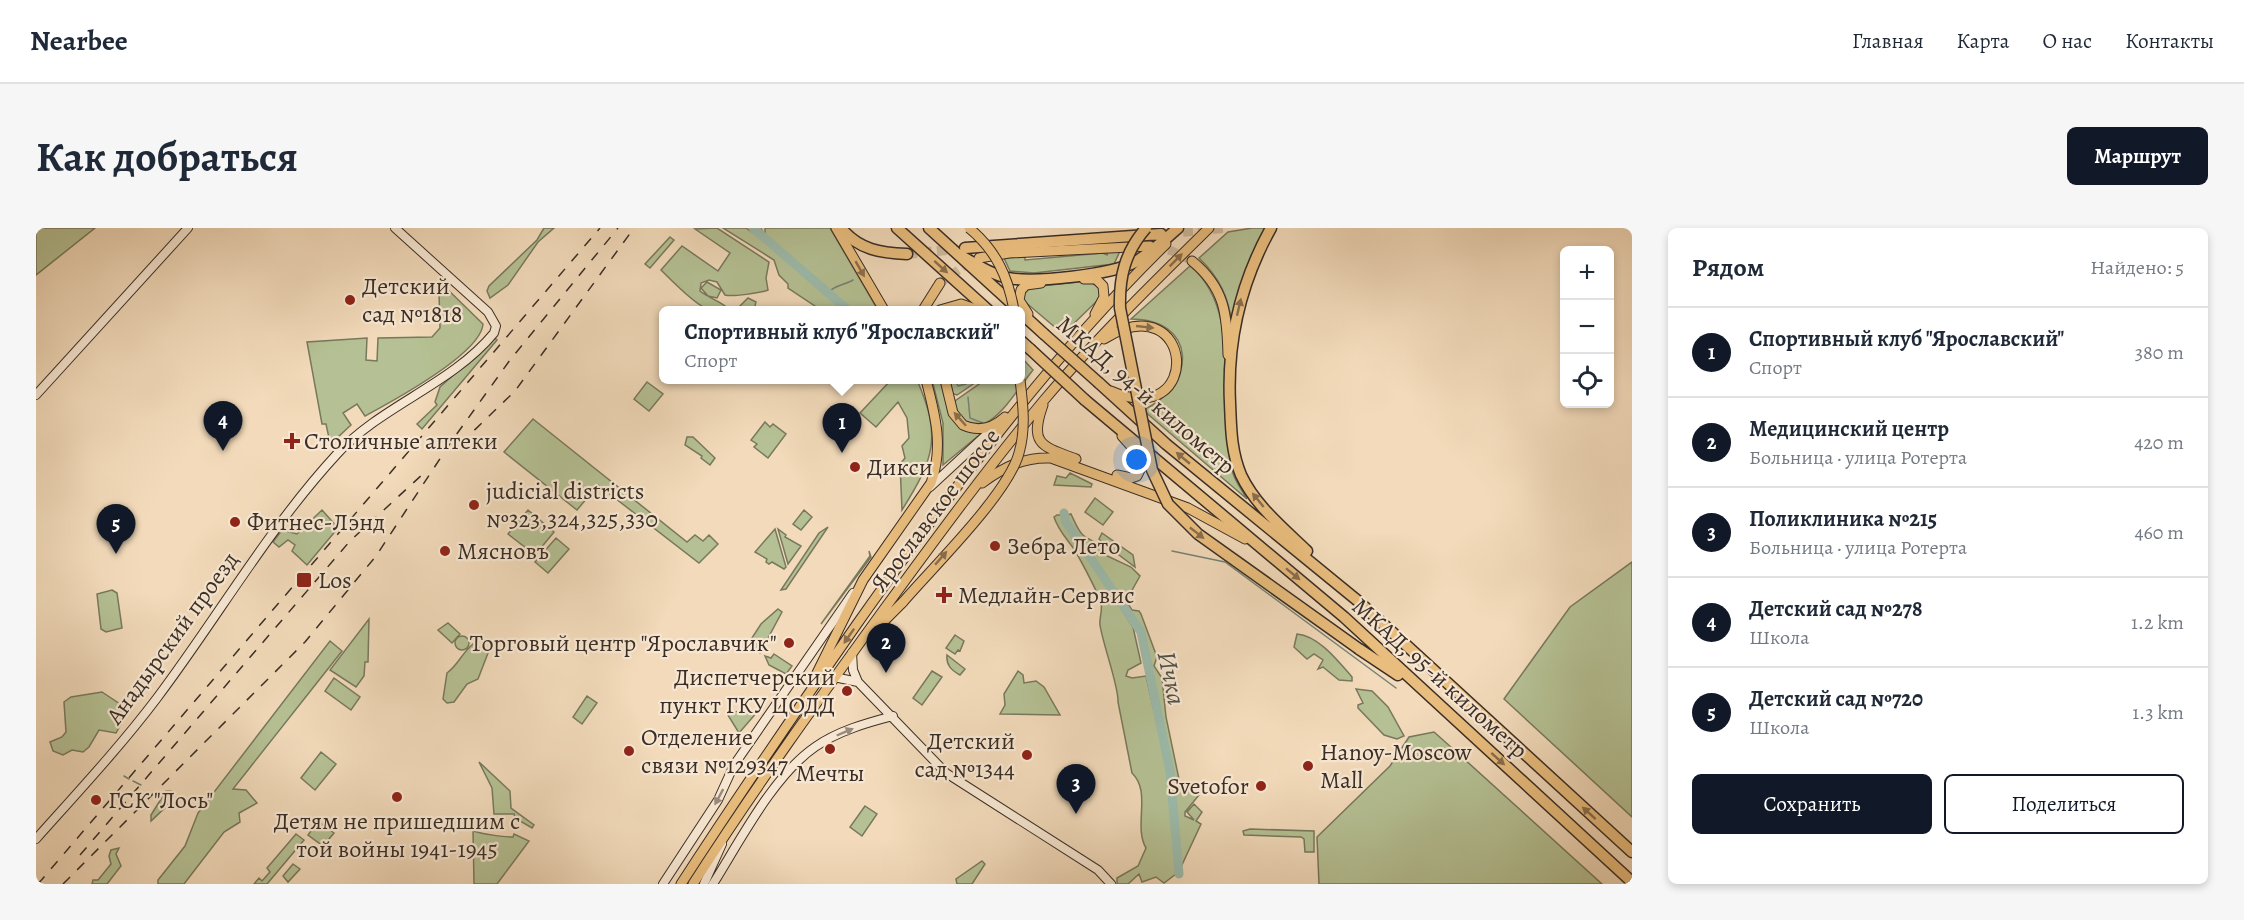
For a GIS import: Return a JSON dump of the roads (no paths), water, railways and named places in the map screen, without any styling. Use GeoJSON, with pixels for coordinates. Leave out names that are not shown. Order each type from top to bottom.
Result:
{"type":"FeatureCollection","features":[{"type":"Feature","properties":{"kind":"highway"},"geometry":{"type":"LineString","coordinates":[[838,228],[874,252],[908,254]]}},
{"type":"Feature","properties":{"kind":"highway"},"geometry":{"type":"LineString","coordinates":[[897,228],[984,306]]}},
{"type":"Feature","properties":{"kind":"highway","name":"МКАД, 94-й километр"},"geometry":{"type":"LineString","coordinates":[[929,228],[961,251],[1015,306]]}},
{"type":"Feature","properties":{"kind":"highway"},"geometry":{"type":"LineString","coordinates":[[1146,228],[1130,249],[1125,262],[1120,284],[1120,308],[1146,450],[1159,490],[1181,520],[1198,534],[1359,649],[1424,692]]}},
{"type":"Feature","properties":{"kind":"highway"},"geometry":{"type":"LineString","coordinates":[[961,251],[997,275],[1009,278],[1032,279],[1089,274],[1122,268],[1135,262],[1181,228]]}},
{"type":"Feature","properties":{"kind":"highway"},"geometry":{"type":"LineString","coordinates":[[1271,228],[1255,261],[1240,302],[1232,345],[1229,396],[1233,448],[1242,477],[1250,490],[1273,517],[1358,601]]}},
{"type":"Feature","properties":{"kind":"highway"},"geometry":{"type":"LineString","coordinates":[[961,251],[1161,234]]}},
{"type":"Feature","properties":{"kind":"highway","name":"МКАД, 94-й километр"},"geometry":{"type":"LineString","coordinates":[[1025,316],[1244,509]]}},
{"type":"Feature","properties":{"kind":"highway","name":"МКАД, 94-й километр"},"geometry":{"type":"LineString","coordinates":[[1025,344],[1113,425],[1215,511]]}},
{"type":"Feature","properties":{"kind":"highway","name":"МКАД, 95-й километр"},"geometry":{"type":"LineString","coordinates":[[1244,509],[1358,601],[1632,852]]}},
{"type":"Feature","properties":{"kind":"highway","name":"МКАД, 95-й километр"},"geometry":{"type":"LineString","coordinates":[[1215,511],[1344,617],[1632,882]]}},
{"type":"Feature","properties":{"kind":"main road"},"geometry":{"type":"LineString","coordinates":[[838,228],[882,306]]}},
{"type":"Feature","properties":{"kind":"main road"},"geometry":{"type":"LineString","coordinates":[[969,228],[996,257],[1008,283],[1013,306]]}},
{"type":"Feature","properties":{"kind":"main road"},"geometry":{"type":"LineString","coordinates":[[946,384],[953,413],[963,425],[977,428],[998,424],[1181,228]]}},
{"type":"Feature","properties":{"kind":"main road","name":"Ярославское шоссе"},"geometry":{"type":"LineString","coordinates":[[693,884],[834,677],[973,490],[1046,398],[1092,347],[1209,228]]}},
{"type":"Feature","properties":{"kind":"main road"},"geometry":{"type":"LineString","coordinates":[[979,258],[1020,252],[1150,246]]}},
{"type":"Feature","properties":{"kind":"main road"},"geometry":{"type":"LineString","coordinates":[[1192,261],[1213,280],[1224,308],[1229,396]]}},
{"type":"Feature","properties":{"kind":"main road"},"geometry":{"type":"LineString","coordinates":[[1023,306],[1019,300],[1021,290],[1026,285],[1096,279],[1103,286],[1104,297],[1082,334]]}},
{"type":"Feature","properties":{"kind":"main road"},"geometry":{"type":"LineString","coordinates":[[926,306],[940,283]]}},
{"type":"Feature","properties":{"kind":"main road"},"geometry":{"type":"LineString","coordinates":[[1025,308],[1041,331]]}},
{"type":"Feature","properties":{"kind":"main road"},"geometry":{"type":"LineString","coordinates":[[1092,347],[1125,328],[1137,326],[1158,329],[1172,343],[1176,353],[1174,375],[1162,393],[1151,399],[1138,400],[1102,386]]}},
{"type":"Feature","properties":{"kind":"main road"},"geometry":{"type":"LineString","coordinates":[[801,704],[863,580],[927,491],[935,473],[938,450],[931,400],[925,384]]}},
{"type":"Feature","properties":{"kind":"main road"},"geometry":{"type":"LineString","coordinates":[[852,653],[903,602],[991,502],[1013,470],[1023,432],[1020,384]]}},
{"type":"Feature","properties":{"kind":"main road"},"geometry":{"type":"LineString","coordinates":[[1046,398],[1036,430],[1042,444],[1122,477],[1137,476],[1141,472],[1142,460],[1113,425]]}},
{"type":"Feature","properties":{"kind":"main road","name":"Ярославское шоссе"},"geometry":{"type":"LineString","coordinates":[[681,884],[801,704],[938,512],[1020,403]]}},
{"type":"Feature","properties":{"kind":"main road"},"geometry":{"type":"LineString","coordinates":[[973,490],[1013,463],[1039,458],[1057,460],[1197,512],[1265,551]]}},
{"type":"Feature","properties":{"kind":"street"},"geometry":{"type":"LineString","coordinates":[[36,395],[188,228]]}},
{"type":"Feature","properties":{"kind":"street","name":"Анадырский проезд"},"geometry":{"type":"LineString","coordinates":[[36,839],[158,697],[273,531],[320,474],[362,431],[462,365],[494,333],[496,326],[494,320],[396,228]]}},
{"type":"Feature","properties":{"kind":"street"},"geometry":{"type":"LineString","coordinates":[[927,491],[998,424]]}},
{"type":"Feature","properties":{"kind":"street"},"geometry":{"type":"LineString","coordinates":[[663,884],[718,800],[740,757],[863,580]]}},
{"type":"Feature","properties":{"kind":"street"},"geometry":{"type":"LineString","coordinates":[[852,653],[853,670],[858,682],[946,773],[1098,870],[1111,884]]}},
{"type":"Feature","properties":{"kind":"street"},"geometry":{"type":"LineString","coordinates":[[834,677],[858,682]]}},
{"type":"Feature","properties":{"kind":"street"},"geometry":{"type":"LineString","coordinates":[[713,884],[760,811],[790,769],[804,755],[825,740],[893,716]]}},
{"type":"Feature","properties":{"kind":"street"},"geometry":{"type":"LineString","coordinates":[[704,884],[728,830]]}},
{"type":"Feature","properties":{"kind":"waterway","name":"Ичка"},"geometry":{"type":"LineString","coordinates":[[753,228],[843,306]]}},
{"type":"Feature","properties":{"kind":"waterway","name":"Ичка"},"geometry":{"type":"LineString","coordinates":[[761,228],[765,236]]}},
{"type":"Feature","properties":{"kind":"waterway"},"geometry":{"type":"LineString","coordinates":[[828,293],[833,288],[853,280]]}},
{"type":"Feature","properties":{"kind":"waterway"},"geometry":{"type":"LineString","coordinates":[[957,384],[958,386],[966,384]]}},
{"type":"Feature","properties":{"kind":"waterway"},"geometry":{"type":"LineString","coordinates":[[968,397],[970,418],[983,423]]}},
{"type":"Feature","properties":{"kind":"waterway","name":"Ичка"},"geometry":{"type":"LineString","coordinates":[[1064,513],[1066,522],[1141,632],[1170,771],[1179,874]]}},
{"type":"Feature","properties":{"kind":"waterway"},"geometry":{"type":"LineString","coordinates":[[1172,551],[1225,562],[1396,688]]}},
{"type":"Feature","properties":{"kind":"waterway"},"geometry":{"type":"LineString","coordinates":[[124,776],[129,779]]}},
{"type":"Feature","properties":{"kind":"waterway"},"geometry":{"type":"LineString","coordinates":[[133,781],[141,785]]}},
{"type":"Feature","properties":{"kind":"tunnel"},"geometry":{"type":"LineString","coordinates":[[1168,233],[1224,228]]}},
{"type":"Feature","properties":{"kind":"tunnel"},"geometry":{"type":"LineString","coordinates":[[1155,247],[1172,251],[1192,261]]}},
{"type":"Feature","properties":{"kind":"tunnel"},"geometry":{"type":"LineString","coordinates":[[907,254],[958,249]]}},
{"type":"Feature","properties":{"kind":"tunnel"},"geometry":{"type":"LineString","coordinates":[[940,283],[971,261]]}},
{"type":"Feature","properties":{"kind":"railway"},"geometry":{"type":"LineString","coordinates":[[38,884],[600,228]]}},
{"type":"Feature","properties":{"kind":"railway"},"geometry":{"type":"LineString","coordinates":[[63,884],[305,642],[376,556],[451,442],[510,360],[618,228]]}},
{"type":"Feature","properties":{"kind":"railway"},"geometry":{"type":"LineString","coordinates":[[460,444],[515,391],[634,228]]}},
{"type":"Feature","properties":{"kind":"railway"},"geometry":{"type":"LineString","coordinates":[[80,855],[350,541],[424,473]]}},
{"type":"Feature","properties":{"kind":"place","name":"Детский сад №1818"},"geometry":{"type":"Point","coordinates":[350,300]}},
{"type":"Feature","properties":{"kind":"place","name":"Столичные аптеки"},"geometry":{"type":"Point","coordinates":[292,441]}},
{"type":"Feature","properties":{"kind":"place","name":"Детский сад №278"},"geometry":{"type":"Point","coordinates":[223,451]}},
{"type":"Feature","properties":{"kind":"place","name":"Спортивный клуб \"Ярославский\""},"geometry":{"type":"Point","coordinates":[842,453]}},
{"type":"Feature","properties":{"kind":"place","name":"Дикси"},"geometry":{"type":"Point","coordinates":[855,467]}},
{"type":"Feature","properties":{"kind":"place","name":"judicial districts №323,324,325,330"},"geometry":{"type":"Point","coordinates":[474,505]}},
{"type":"Feature","properties":{"kind":"place","name":"Фитнес-Лэнд"},"geometry":{"type":"Point","coordinates":[235,522]}},
{"type":"Feature","properties":{"kind":"place","name":"Зебра Лето"},"geometry":{"type":"Point","coordinates":[995,546]}},
{"type":"Feature","properties":{"kind":"place","name":"Мясновъ"},"geometry":{"type":"Point","coordinates":[445,551]}},
{"type":"Feature","properties":{"kind":"place","name":"Детский сад №720"},"geometry":{"type":"Point","coordinates":[116,554]}},
{"type":"Feature","properties":{"kind":"place","name":"Los"},"geometry":{"type":"Point","coordinates":[304,580]}},
{"type":"Feature","properties":{"kind":"place","name":"Медлайн-Сервис"},"geometry":{"type":"Point","coordinates":[944,595]}},
{"type":"Feature","properties":{"kind":"place","name":"Торговый центр \"Ярославчик\""},"geometry":{"type":"Point","coordinates":[789,643]}},
{"type":"Feature","properties":{"kind":"place","name":"Медицинский центр"},"geometry":{"type":"Point","coordinates":[886,673]}},
{"type":"Feature","properties":{"kind":"place","name":"Диспетчерский пункт ГКУ ЦОДД"},"geometry":{"type":"Point","coordinates":[847,691]}},
{"type":"Feature","properties":{"kind":"place","name":"Мечты"},"geometry":{"type":"Point","coordinates":[830,749]}},
{"type":"Feature","properties":{"kind":"place","name":"Отделение связи №129347"},"geometry":{"type":"Point","coordinates":[629,751]}},
{"type":"Feature","properties":{"kind":"place","name":"Детский сад №1344"},"geometry":{"type":"Point","coordinates":[1027,755]}},
{"type":"Feature","properties":{"kind":"place","name":"Hanoy-Moscow Mall"},"geometry":{"type":"Point","coordinates":[1308,766]}},
{"type":"Feature","properties":{"kind":"place","name":"Svetofor"},"geometry":{"type":"Point","coordinates":[1261,786]}},
{"type":"Feature","properties":{"kind":"place","name":"Детям не пришедшим с той войны 1941-1945"},"geometry":{"type":"Point","coordinates":[397,797]}},
{"type":"Feature","properties":{"kind":"place","name":"ГСК \"Лось\""},"geometry":{"type":"Point","coordinates":[96,800]}},
{"type":"Feature","properties":{"kind":"place","name":"Поликлиника №215"},"geometry":{"type":"Point","coordinates":[1076,814]}}]}
